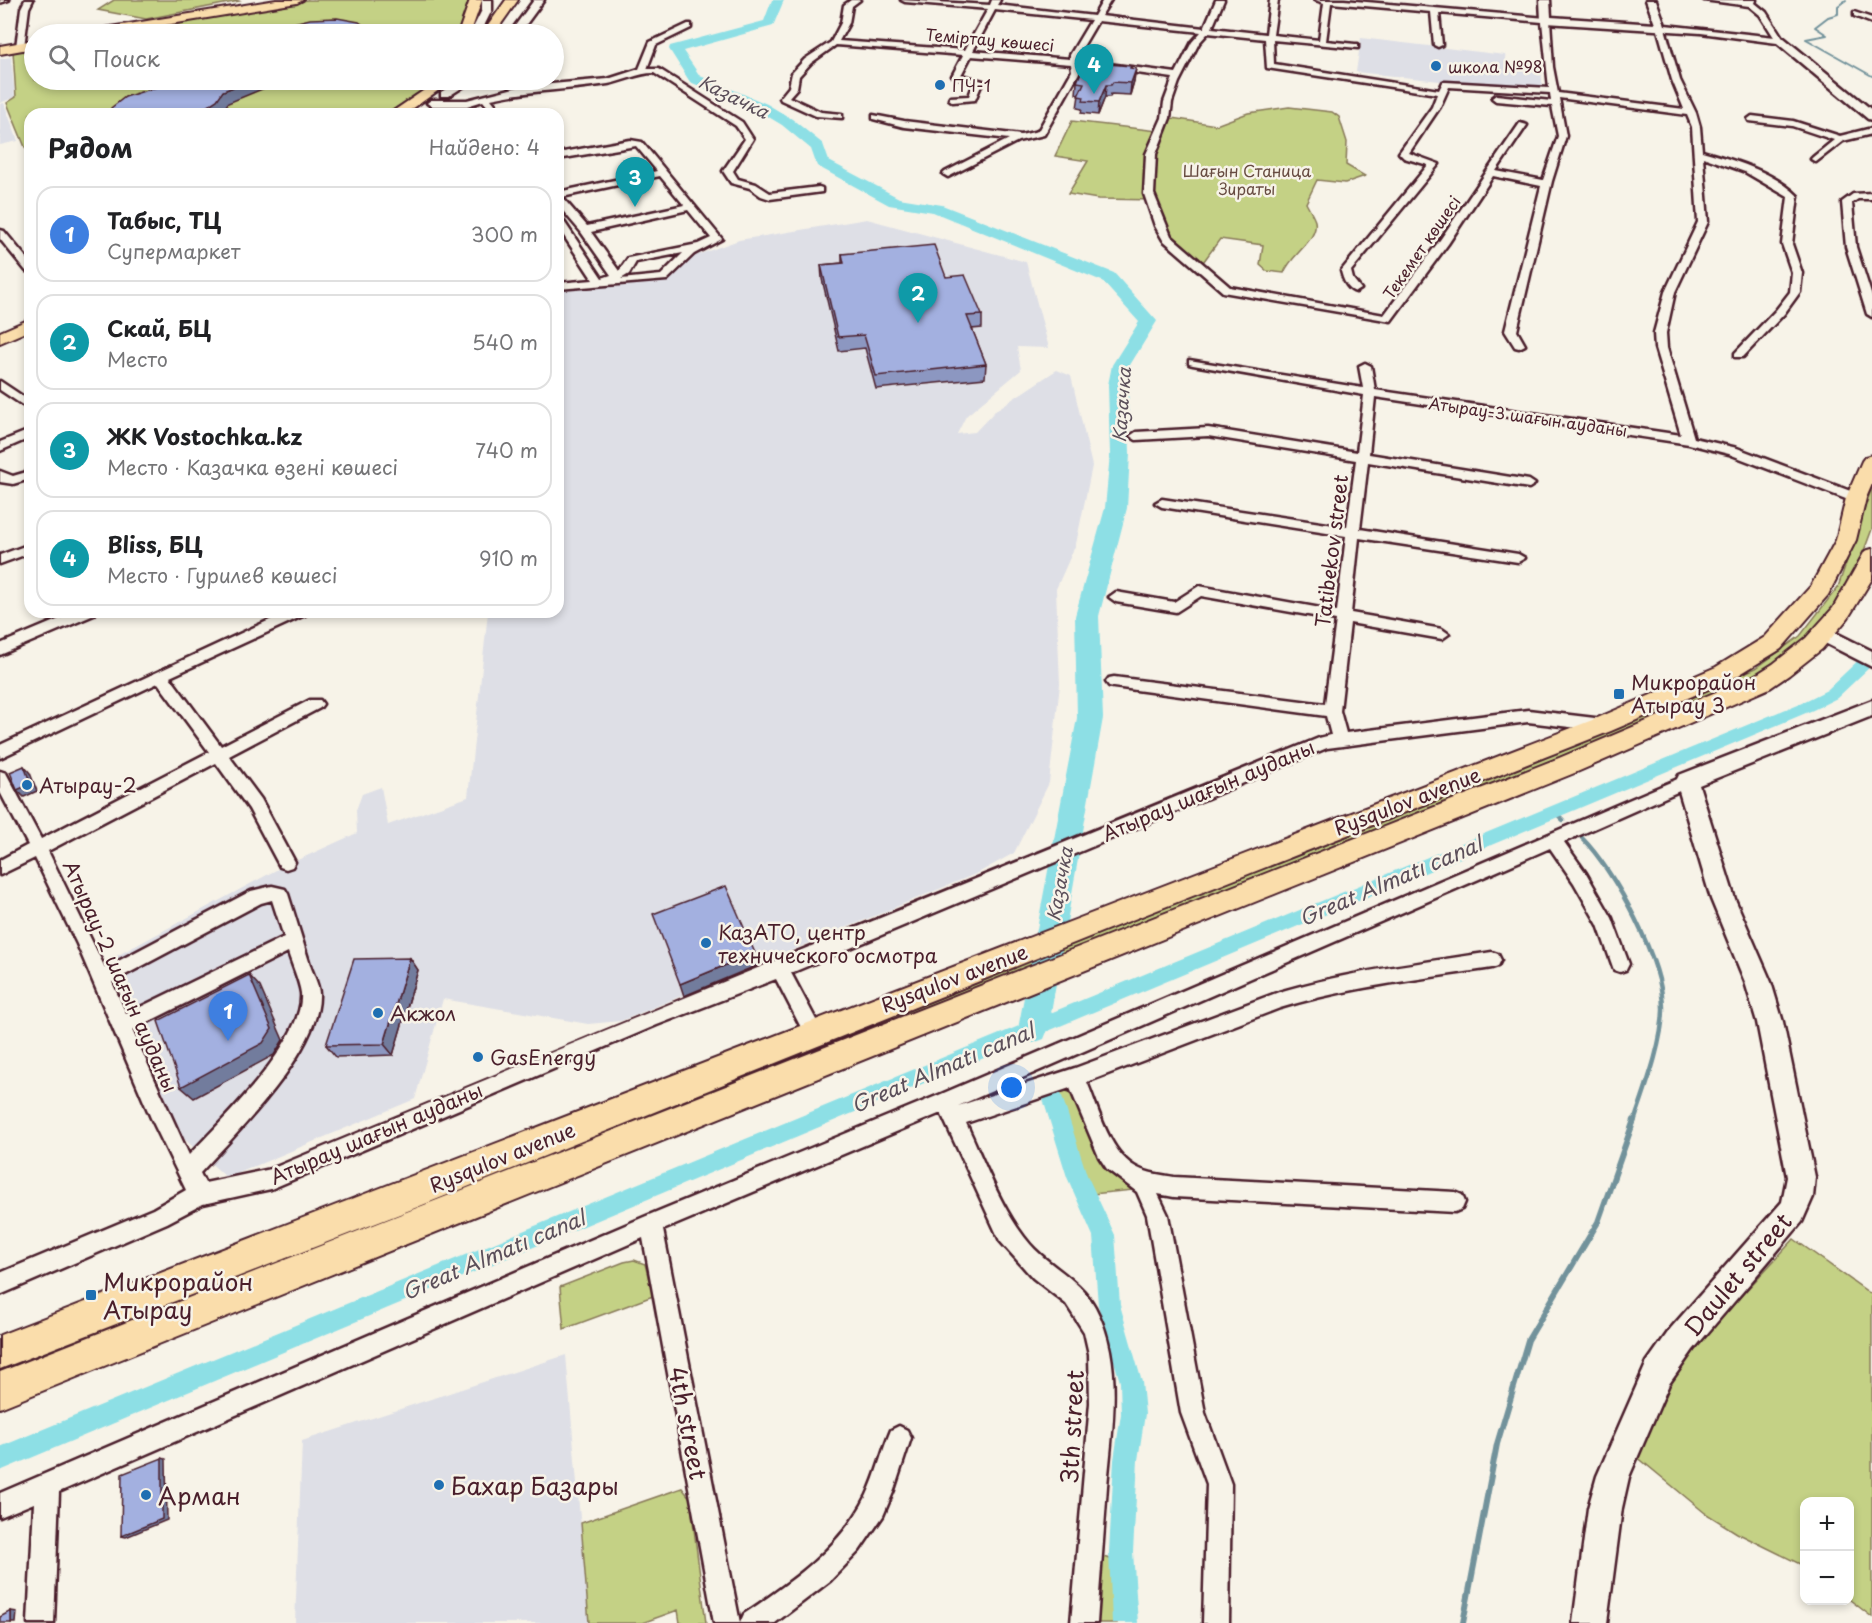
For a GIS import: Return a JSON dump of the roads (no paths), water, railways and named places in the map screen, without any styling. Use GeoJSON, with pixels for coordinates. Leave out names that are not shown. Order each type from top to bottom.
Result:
{"type":"FeatureCollection","features":[{"type":"Feature","properties":{"kind":"main road"},"geometry":{"type":"LineString","coordinates":[[151,24],[297,0]]}},
{"type":"Feature","properties":{"kind":"main road"},"geometry":{"type":"LineString","coordinates":[[468,24],[476,0]]}},
{"type":"Feature","properties":{"kind":"main road"},"geometry":{"type":"LineString","coordinates":[[495,24],[512,0]]}},
{"type":"Feature","properties":{"kind":"main road"},"geometry":{"type":"LineString","coordinates":[[507,24],[524,0]]}},
{"type":"Feature","properties":{"kind":"main road"},"geometry":{"type":"LineString","coordinates":[[210,14],[262,1]]}},
{"type":"Feature","properties":{"kind":"main road"},"geometry":{"type":"LineString","coordinates":[[0,51],[24,46]]}},
{"type":"Feature","properties":{"kind":"main road"},"geometry":{"type":"LineString","coordinates":[[414,108],[433,90]]}},
{"type":"Feature","properties":{"kind":"main road"},"geometry":{"type":"LineString","coordinates":[[414,108],[431,103],[438,90]]}},
{"type":"Feature","properties":{"kind":"main road"},"geometry":{"type":"LineString","coordinates":[[0,328],[24,317]]}},
{"type":"Feature","properties":{"kind":"main road"},"geometry":{"type":"LineString","coordinates":[[0,338],[24,327]]}},
{"type":"Feature","properties":{"kind":"main road","name":"Rysqulov avenue"},"geometry":{"type":"LineString","coordinates":[[0,1352],[411,1194],[1104,919],[1603,726],[1724,673],[1773,643],[1820,590],[1845,540],[1856,498],[1872,461]]}},
{"type":"Feature","properties":{"kind":"main road","name":"Rysqulov avenue"},"geometry":{"type":"LineString","coordinates":[[0,1390],[1557,770],[1762,682],[1834,640],[1872,556]]}},
{"type":"Feature","properties":{"kind":"main road"},"geometry":{"type":"LineString","coordinates":[[678,1087],[689,1117]]}},
{"type":"Feature","properties":{"kind":"street"},"geometry":{"type":"LineString","coordinates":[[0,1],[5,0]]}},
{"type":"Feature","properties":{"kind":"street"},"geometry":{"type":"LineString","coordinates":[[20,47],[25,8],[29,0]]}},
{"type":"Feature","properties":{"kind":"street"},"geometry":{"type":"LineString","coordinates":[[210,14],[281,0]]}},
{"type":"Feature","properties":{"kind":"street"},"geometry":{"type":"LineString","coordinates":[[480,24],[487,0]]}},
{"type":"Feature","properties":{"kind":"street"},"geometry":{"type":"LineString","coordinates":[[521,24],[539,0]]}},
{"type":"Feature","properties":{"kind":"street"},"geometry":{"type":"LineString","coordinates":[[839,116],[819,114],[784,98],[793,88],[795,75],[834,43],[845,23],[848,5],[856,0]]}},
{"type":"Feature","properties":{"kind":"street"},"geometry":{"type":"LineString","coordinates":[[905,0],[994,3],[1203,31],[1355,46]]}},
{"type":"Feature","properties":{"kind":"street"},"geometry":{"type":"LineString","coordinates":[[876,117],[904,124],[1019,137],[1041,133],[1076,71],[1074,55],[1107,0]]}},
{"type":"Feature","properties":{"kind":"street"},"geometry":{"type":"LineString","coordinates":[[1179,76],[1203,31],[1209,27],[1220,0]]}},
{"type":"Feature","properties":{"kind":"street"},"geometry":{"type":"LineString","coordinates":[[1274,0],[1269,38],[1270,66],[1444,93]]}},
{"type":"Feature","properties":{"kind":"street"},"geometry":{"type":"LineString","coordinates":[[1319,0],[1546,20],[1661,27],[1780,40]]}},
{"type":"Feature","properties":{"kind":"street"},"geometry":{"type":"LineString","coordinates":[[1322,43],[1328,0]]}},
{"type":"Feature","properties":{"kind":"street"},"geometry":{"type":"LineString","coordinates":[[1519,345],[1511,331],[1547,184],[1562,136],[1554,97],[1545,0]]}},
{"type":"Feature","properties":{"kind":"street"},"geometry":{"type":"LineString","coordinates":[[1652,0],[1676,80],[1692,113],[1699,153],[1703,222],[1670,292],[1660,333],[1661,348],[1689,440]]}},
{"type":"Feature","properties":{"kind":"street"},"geometry":{"type":"LineString","coordinates":[[1708,0],[1751,2],[1763,14],[1780,40],[1872,116]]}},
{"type":"Feature","properties":{"kind":"street"},"geometry":{"type":"LineString","coordinates":[[953,99],[972,98],[979,81],[958,76],[957,73],[994,3]]}},
{"type":"Feature","properties":{"kind":"street"},"geometry":{"type":"LineString","coordinates":[[1435,11],[1438,45]]}},
{"type":"Feature","properties":{"kind":"street"},"geometry":{"type":"LineString","coordinates":[[1857,14],[1872,21]]}},
{"type":"Feature","properties":{"kind":"street"},"geometry":{"type":"LineString","coordinates":[[642,71],[653,44],[688,26]]}},
{"type":"Feature","properties":{"kind":"street","name":"Теміртау көшесі"},"geometry":{"type":"LineString","coordinates":[[834,43],[1076,62],[1179,76]]}},
{"type":"Feature","properties":{"kind":"street"},"geometry":{"type":"LineString","coordinates":[[564,85],[609,81],[642,71],[656,71],[739,124],[749,139],[728,171],[729,177],[735,182],[754,186],[762,194],[770,196],[819,190]]}},
{"type":"Feature","properties":{"kind":"street","name":"Текемет көшесі"},"geometry":{"type":"LineString","coordinates":[[1179,76],[1168,102],[1166,118],[1151,154],[1149,194],[1160,226],[1167,238],[1227,290],[1387,320],[1523,125]]}},
{"type":"Feature","properties":{"kind":"street"},"geometry":{"type":"LineString","coordinates":[[1356,289],[1348,279],[1346,271],[1434,164],[1404,153],[1444,93],[1446,84],[1692,113]]}},
{"type":"Feature","properties":{"kind":"street"},"geometry":{"type":"LineString","coordinates":[[431,103],[455,104],[488,101],[518,90]]}},
{"type":"Feature","properties":{"kind":"street"},"geometry":{"type":"LineString","coordinates":[[1492,98],[1554,97]]}},
{"type":"Feature","properties":{"kind":"street"},"geometry":{"type":"LineString","coordinates":[[486,108],[488,101]]}},
{"type":"Feature","properties":{"kind":"street"},"geometry":{"type":"LineString","coordinates":[[488,101],[493,108]]}},
{"type":"Feature","properties":{"kind":"street"},"geometry":{"type":"LineString","coordinates":[[1752,119],[1800,126],[1840,139]]}},
{"type":"Feature","properties":{"kind":"street"},"geometry":{"type":"LineString","coordinates":[[1816,159],[1840,139],[1872,130]]}},
{"type":"Feature","properties":{"kind":"street"},"geometry":{"type":"LineString","coordinates":[[948,174],[1019,137]]}},
{"type":"Feature","properties":{"kind":"street"},"geometry":{"type":"LineString","coordinates":[[564,155],[639,144],[717,239],[686,254],[670,275],[663,278],[608,283],[599,281],[564,233]]}},
{"type":"Feature","properties":{"kind":"street"},"geometry":{"type":"LineString","coordinates":[[1699,153],[1726,160],[1756,172],[1793,196],[1787,244],[1797,273],[1795,292],[1780,312],[1739,355]]}},
{"type":"Feature","properties":{"kind":"street"},"geometry":{"type":"LineString","coordinates":[[564,196],[662,173]]}},
{"type":"Feature","properties":{"kind":"street"},"geometry":{"type":"LineString","coordinates":[[1491,174],[1547,184]]}},
{"type":"Feature","properties":{"kind":"street"},"geometry":{"type":"LineString","coordinates":[[1872,196],[1856,196],[1847,202],[1851,247],[1872,314]]}},
{"type":"Feature","properties":{"kind":"street"},"geometry":{"type":"LineString","coordinates":[[564,204],[617,276]]}},
{"type":"Feature","properties":{"kind":"street"},"geometry":{"type":"LineString","coordinates":[[585,230],[692,206]]}},
{"type":"Feature","properties":{"kind":"street"},"geometry":{"type":"LineString","coordinates":[[0,233],[24,262]]}},
{"type":"Feature","properties":{"kind":"street"},"geometry":{"type":"LineString","coordinates":[[564,285],[599,281],[617,276],[626,271],[632,260],[701,246]]}},
{"type":"Feature","properties":{"kind":"street","name":"Атырау-3 шағын ауданы"},"geometry":{"type":"LineString","coordinates":[[1193,362],[1370,393],[1689,440],[1733,451],[1856,498]]}},
{"type":"Feature","properties":{"kind":"street","name":"Tatibekov street"},"geometry":{"type":"LineString","coordinates":[[1340,740],[1332,711],[1370,393],[1365,366]]}},
{"type":"Feature","properties":{"kind":"street"},"geometry":{"type":"LineString","coordinates":[[0,384],[24,402]]}},
{"type":"Feature","properties":{"kind":"street"},"geometry":{"type":"LineString","coordinates":[[1136,436],[1208,432],[1529,483]]}},
{"type":"Feature","properties":{"kind":"street"},"geometry":{"type":"LineString","coordinates":[[0,447],[24,437]]}},
{"type":"Feature","properties":{"kind":"street"},"geometry":{"type":"LineString","coordinates":[[0,475],[4,479],[13,480],[24,477]]}},
{"type":"Feature","properties":{"kind":"street"},"geometry":{"type":"LineString","coordinates":[[1162,503],[1518,558]]}},
{"type":"Feature","properties":{"kind":"street"},"geometry":{"type":"LineString","coordinates":[[0,560],[24,550]]}},
{"type":"Feature","properties":{"kind":"street"},"geometry":{"type":"LineString","coordinates":[[1116,597],[1176,607],[1199,591],[1442,634]]}},
{"type":"Feature","properties":{"kind":"street"},"geometry":{"type":"LineString","coordinates":[[0,650],[75,618]]}},
{"type":"Feature","properties":{"kind":"street"},"geometry":{"type":"LineString","coordinates":[[0,752],[287,618]]}},
{"type":"Feature","properties":{"kind":"street"},"geometry":{"type":"LineString","coordinates":[[1834,640],[1872,660]]}},
{"type":"Feature","properties":{"kind":"street"},"geometry":{"type":"LineString","coordinates":[[161,675],[255,804],[286,862]]}},
{"type":"Feature","properties":{"kind":"street"},"geometry":{"type":"LineString","coordinates":[[1114,682],[1332,711]]}},
{"type":"Feature","properties":{"kind":"street"},"geometry":{"type":"LineString","coordinates":[[0,868],[315,704]]}},
{"type":"Feature","properties":{"kind":"street"},"geometry":{"type":"LineString","coordinates":[[0,1505],[651,1224],[950,1110],[1552,838],[1687,781],[1872,708]]}},
{"type":"Feature","properties":{"kind":"street","name":"Атырау шағын ауданы"},"geometry":{"type":"LineString","coordinates":[[0,1284],[160,1215],[200,1194],[271,1179],[650,1019],[780,969],[1325,742],[1528,716],[1603,726]]}},
{"type":"Feature","properties":{"kind":"street","name":"Атырау-2 шағын ауданы"},"geometry":{"type":"LineString","coordinates":[[0,777],[39,849],[101,979],[158,1115],[200,1194]]}},
{"type":"Feature","properties":{"kind":"street","name":"Daulet street"},"geometry":{"type":"LineString","coordinates":[[1590,1623],[1602,1524],[1613,1476],[1658,1373],[1682,1339],[1792,1212],[1799,1197],[1801,1178],[1770,1022],[1758,982],[1723,899],[1687,781]]}},
{"type":"Feature","properties":{"kind":"street"},"geometry":{"type":"LineString","coordinates":[[1552,838],[1580,878],[1606,923],[1620,964]]}},
{"type":"Feature","properties":{"kind":"street"},"geometry":{"type":"LineString","coordinates":[[101,979],[257,896],[279,894],[310,993],[310,1009],[302,1031],[257,1096],[187,1172]]}},
{"type":"Feature","properties":{"kind":"street"},"geometry":{"type":"LineString","coordinates":[[121,1026],[294,941]]}},
{"type":"Feature","properties":{"kind":"street"},"geometry":{"type":"LineString","coordinates":[[950,1110],[1075,1077],[1279,1000],[1313,990],[1492,960]]}},
{"type":"Feature","properties":{"kind":"street"},"geometry":{"type":"LineString","coordinates":[[780,969],[814,1033]]}},
{"type":"Feature","properties":{"kind":"street"},"geometry":{"type":"LineString","coordinates":[[1075,1077],[1106,1150],[1114,1162],[1144,1185],[1157,1215],[1193,1413],[1218,1484],[1216,1623]]}},
{"type":"Feature","properties":{"kind":"street","name":"3th street"},"geometry":{"type":"LineString","coordinates":[[950,1110],[1008,1233],[1041,1270],[1074,1296],[1086,1312],[1095,1330],[1103,1374],[1102,1403],[1084,1623]]}},
{"type":"Feature","properties":{"kind":"street"},"geometry":{"type":"LineString","coordinates":[[1136,1179],[1174,1187],[1455,1202]]}},
{"type":"Feature","properties":{"kind":"street","name":"4th street"},"geometry":{"type":"LineString","coordinates":[[651,1224],[727,1623]]}},
{"type":"Feature","properties":{"kind":"street"},"geometry":{"type":"LineString","coordinates":[[753,1623],[808,1585],[837,1558],[860,1530],[882,1490],[899,1438]]}},
{"type":"Feature","properties":{"kind":"street"},"geometry":{"type":"LineString","coordinates":[[41,1623],[47,1485]]}},
{"type":"Feature","properties":{"kind":"waterway","name":"Казачка"},"geometry":{"type":"LineString","coordinates":[[778,0],[769,23],[675,49],[695,79],[762,107],[787,122],[818,147],[822,163],[895,202],[936,208],[1108,277],[1148,321],[1121,365],[1118,385],[1120,454],[1116,508],[1087,616],[1090,718],[1033,1029]]}},
{"type":"Feature","properties":{"kind":"waterway"},"geometry":{"type":"LineString","coordinates":[[1846,0],[1838,6],[1838,14],[1828,17],[1815,27],[1827,35],[1806,39],[1872,76]]}},
{"type":"Feature","properties":{"kind":"waterway","name":"Great Almatı canal"},"geometry":{"type":"LineString","coordinates":[[0,1459],[1808,706],[1832,694],[1872,656]]}},
{"type":"Feature","properties":{"kind":"waterway"},"geometry":{"type":"LineString","coordinates":[[1554,811],[1563,820]]}},
{"type":"Feature","properties":{"kind":"waterway"},"geometry":{"type":"LineString","coordinates":[[1582,838],[1609,872],[1635,919],[1647,944],[1661,990],[1663,1010],[1660,1038],[1634,1122]]}},
{"type":"Feature","properties":{"kind":"waterway"},"geometry":{"type":"LineString","coordinates":[[1052,1096],[1077,1177],[1104,1235],[1109,1305],[1131,1382],[1133,1414],[1126,1460],[1121,1552],[1125,1623]]}},
{"type":"Feature","properties":{"kind":"waterway"},"geometry":{"type":"LineString","coordinates":[[1463,1623],[1497,1444],[1528,1340],[1598,1222],[1634,1120]]}},
{"type":"Feature","properties":{"kind":"place","name":"школа №98"},"geometry":{"type":"Point","coordinates":[1436,66]}},
{"type":"Feature","properties":{"kind":"place","name":"ПЧ-1"},"geometry":{"type":"Point","coordinates":[940,85]}},
{"type":"Feature","properties":{"kind":"place","name":"Bliss, БЦ"},"geometry":{"type":"Point","coordinates":[1094,94]}},
{"type":"Feature","properties":{"kind":"place","name":"ЖК Vostochka.kz"},"geometry":{"type":"Point","coordinates":[635,207]}},
{"type":"Feature","properties":{"kind":"place","name":"Скай, БЦ"},"geometry":{"type":"Point","coordinates":[918,323]}},
{"type":"Feature","properties":{"kind":"place","name":"Микрорайон Атырау 3"},"geometry":{"type":"Point","coordinates":[1619,694]}},
{"type":"Feature","properties":{"kind":"place","name":"Атырау-2"},"geometry":{"type":"Point","coordinates":[27,785]}},
{"type":"Feature","properties":{"kind":"place","name":"КазАТО, центр технического осмотра"},"geometry":{"type":"Point","coordinates":[706,943]}},
{"type":"Feature","properties":{"kind":"place","name":"Акжол"},"geometry":{"type":"Point","coordinates":[378,1013]}},
{"type":"Feature","properties":{"kind":"place","name":"Табыс, ТЦ"},"geometry":{"type":"Point","coordinates":[228,1041]}},
{"type":"Feature","properties":{"kind":"place","name":"GasEnergy"},"geometry":{"type":"Point","coordinates":[478,1057]}},
{"type":"Feature","properties":{"kind":"place","name":"Микрорайон Атырау"},"geometry":{"type":"Point","coordinates":[91,1295]}},
{"type":"Feature","properties":{"kind":"place","name":"Бахар Базары"},"geometry":{"type":"Point","coordinates":[439,1485]}},
{"type":"Feature","properties":{"kind":"place","name":"Арман"},"geometry":{"type":"Point","coordinates":[146,1495]}},
{"type":"Feature","properties":{"kind":"park label","name":"Шағын Станица Зираты"},"geometry":{"type":"Point","coordinates":[1247,179]}}]}
